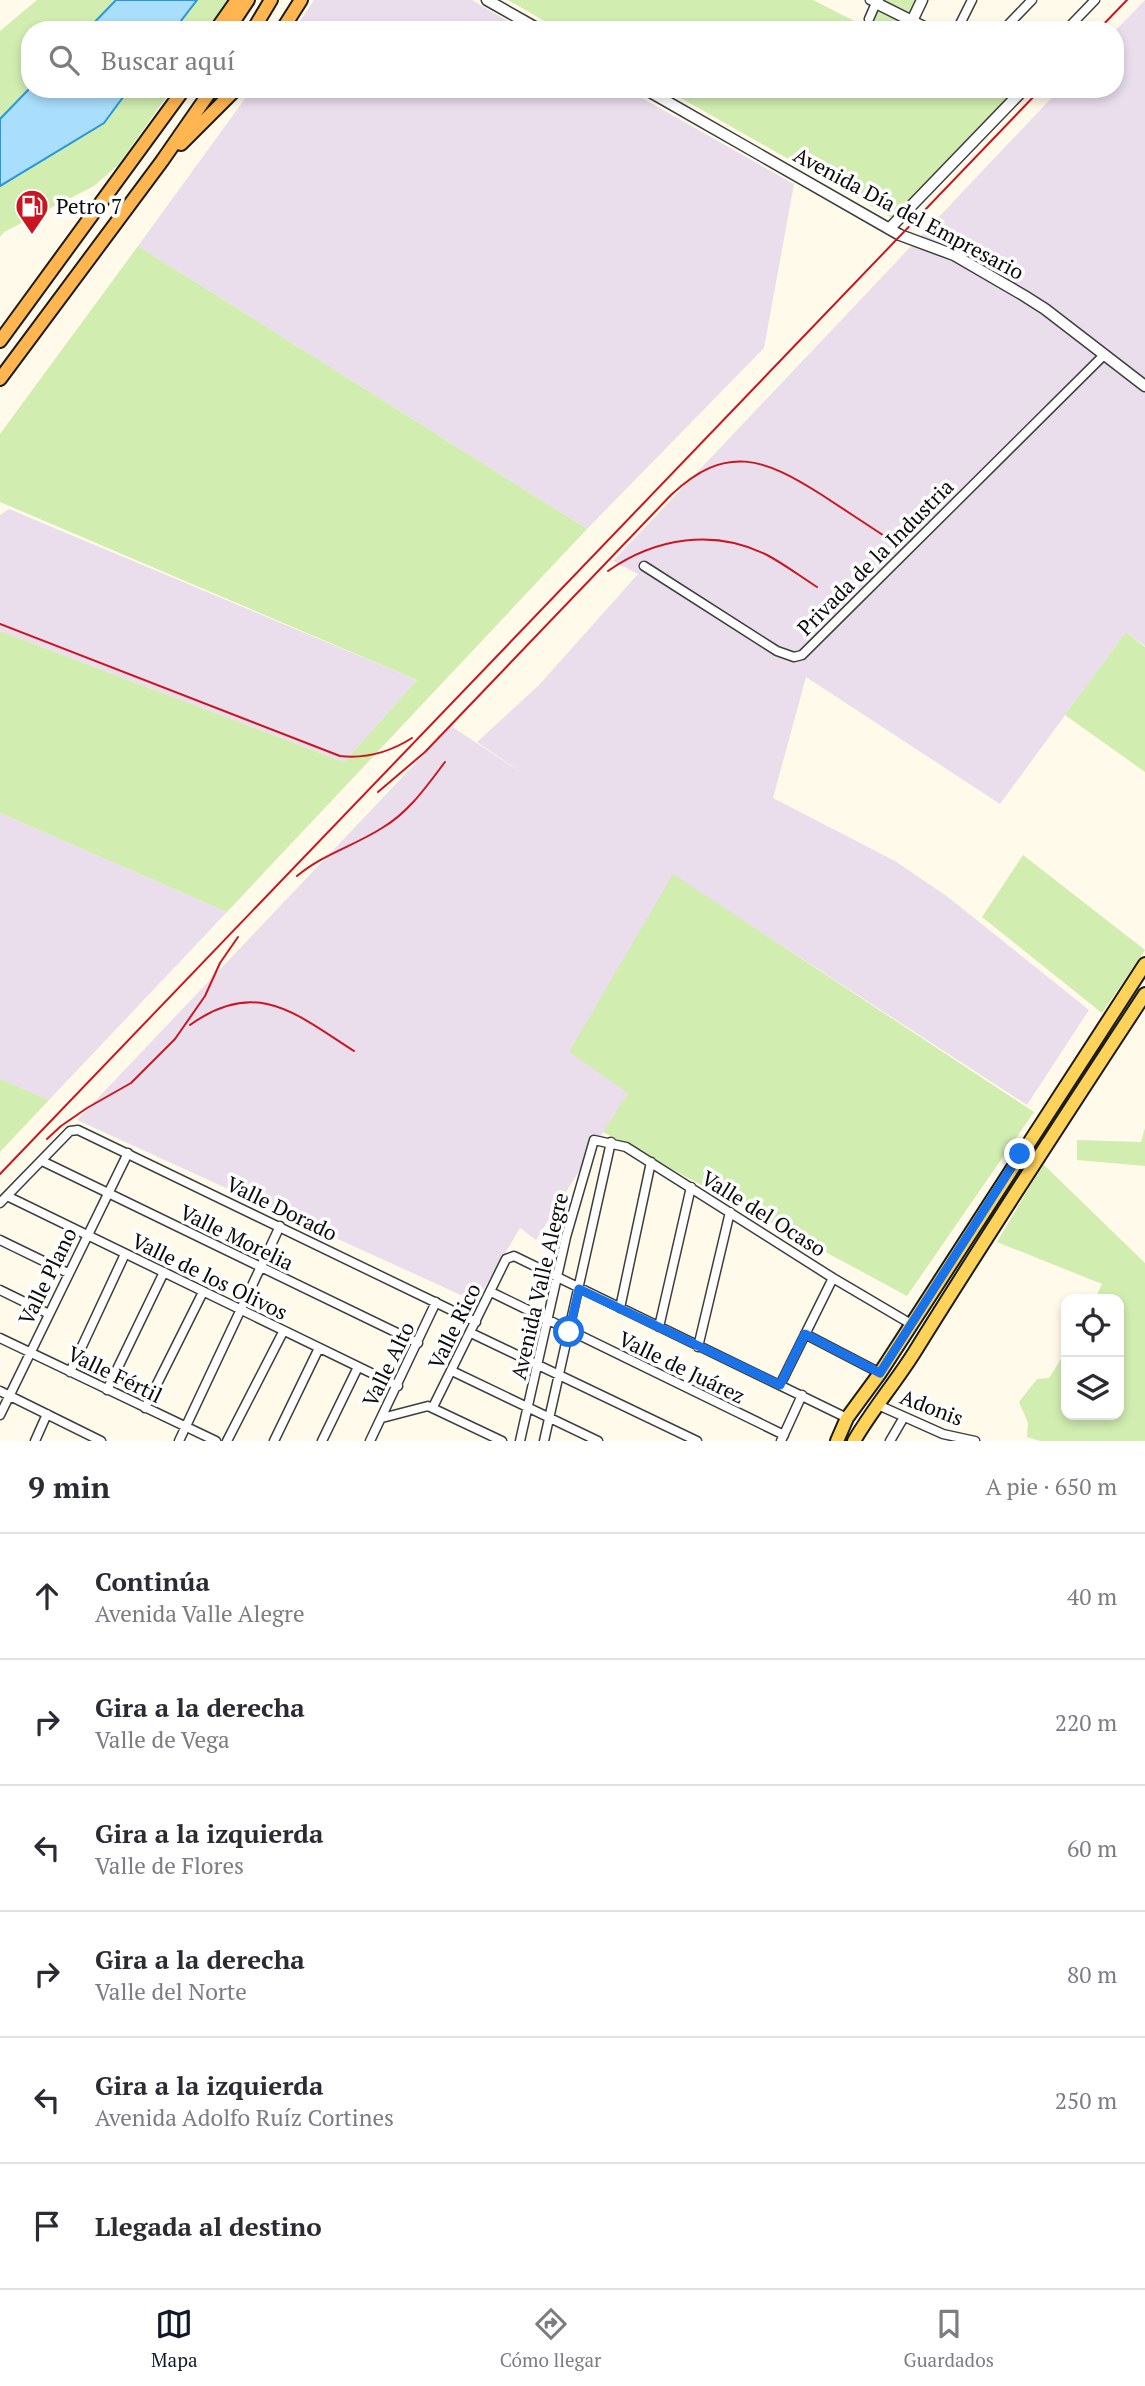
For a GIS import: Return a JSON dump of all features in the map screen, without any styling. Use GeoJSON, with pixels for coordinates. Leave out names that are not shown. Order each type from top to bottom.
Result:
{"type":"FeatureCollection","features":[{"type":"Feature","properties":{"kind":"highway"},"geometry":{"type":"LineString","coordinates":[[222,21],[237,0]]}},
{"type":"Feature","properties":{"kind":"highway"},"geometry":{"type":"LineString","coordinates":[[234,21],[248,0]]}},
{"type":"Feature","properties":{"kind":"highway"},"geometry":{"type":"LineString","coordinates":[[258,21],[271,0]]}},
{"type":"Feature","properties":{"kind":"highway"},"geometry":{"type":"LineString","coordinates":[[288,21],[301,0]]}},
{"type":"Feature","properties":{"kind":"highway"},"geometry":{"type":"LineString","coordinates":[[164,115],[168,98]]}},
{"type":"Feature","properties":{"kind":"highway"},"geometry":{"type":"LineString","coordinates":[[0,341],[177,98]]}},
{"type":"Feature","properties":{"kind":"highway"},"geometry":{"type":"LineString","coordinates":[[0,379],[206,98]]}},
{"type":"Feature","properties":{"kind":"highway"},"geometry":{"type":"LineString","coordinates":[[162,161],[227,98]]}},
{"type":"Feature","properties":{"kind":"main road"},"geometry":{"type":"LineString","coordinates":[[837,1441],[847,1418],[880,1373],[1145,964]]}},
{"type":"Feature","properties":{"kind":"main road"},"geometry":{"type":"LineString","coordinates":[[854,1441],[904,1369],[946,1298],[1145,994]]}},
{"type":"Feature","properties":{"kind":"street"},"geometry":{"type":"LineString","coordinates":[[487,0],[524,21]]}},
{"type":"Feature","properties":{"kind":"street"},"geometry":{"type":"LineString","coordinates":[[911,21],[922,0]]}},
{"type":"Feature","properties":{"kind":"street"},"geometry":{"type":"LineString","coordinates":[[962,21],[972,0]]}},
{"type":"Feature","properties":{"kind":"street"},"geometry":{"type":"LineString","coordinates":[[1012,21],[1032,0]]}},
{"type":"Feature","properties":{"kind":"street"},"geometry":{"type":"LineString","coordinates":[[1075,21],[1095,0]]}},
{"type":"Feature","properties":{"kind":"street"},"geometry":{"type":"LineString","coordinates":[[869,19],[874,1],[903,21]]}},
{"type":"Feature","properties":{"kind":"street","name":"Avenida Día del Empresario"},"geometry":{"type":"LineString","coordinates":[[661,98],[890,229],[969,264],[1045,309],[1145,386]]}},
{"type":"Feature","properties":{"kind":"street"},"geometry":{"type":"LineString","coordinates":[[890,229],[1015,98]]}},
{"type":"Feature","properties":{"kind":"street","name":"Privada de la Industria"},"geometry":{"type":"LineString","coordinates":[[644,566],[777,651],[794,657],[802,655],[1104,355]]}},
{"type":"Feature","properties":{"kind":"street","name":"Valle Dorado"},"geometry":{"type":"LineString","coordinates":[[42,1161],[70,1131],[81,1131],[476,1322]]}},
{"type":"Feature","properties":{"kind":"street","name":"Valle del Ocaso"},"geometry":{"type":"LineString","coordinates":[[594,1140],[626,1147],[911,1324]]}},
{"type":"Feature","properties":{"kind":"street","name":"Avenida Valle Alegre"},"geometry":{"type":"LineString","coordinates":[[520,1441],[578,1190],[594,1140]]}},
{"type":"Feature","properties":{"kind":"street","name":"Avenida Valle Alegre"},"geometry":{"type":"LineString","coordinates":[[544,1441],[611,1142]]}},
{"type":"Feature","properties":{"kind":"street","name":"Valle Plano"},"geometry":{"type":"LineString","coordinates":[[0,1415],[128,1153]]}},
{"type":"Feature","properties":{"kind":"street"},"geometry":{"type":"LineString","coordinates":[[0,1203],[42,1161]]}},
{"type":"Feature","properties":{"kind":"street","name":"Valle Morelia"},"geometry":{"type":"LineString","coordinates":[[42,1161],[418,1343]]}},
{"type":"Feature","properties":{"kind":"street"},"geometry":{"type":"LineString","coordinates":[[620,1308],[651,1162]]}},
{"type":"Feature","properties":{"kind":"street"},"geometry":{"type":"LineString","coordinates":[[659,1327],[691,1187]]}},
{"type":"Feature","properties":{"kind":"street","name":"Valle de los Olivos"},"geometry":{"type":"LineString","coordinates":[[7,1196],[398,1386]]}},
{"type":"Feature","properties":{"kind":"street"},"geometry":{"type":"LineString","coordinates":[[698,1347],[730,1212]]}},
{"type":"Feature","properties":{"kind":"street"},"geometry":{"type":"LineString","coordinates":[[179,1441],[242,1312],[280,1226]]}},
{"type":"Feature","properties":{"kind":"street"},"geometry":{"type":"LineString","coordinates":[[0,1240],[68,1273]]}},
{"type":"Feature","properties":{"kind":"street"},"geometry":{"type":"LineString","coordinates":[[70,1372],[125,1254]]}},
{"type":"Feature","properties":{"kind":"street","name":"Valle Rico"},"geometry":{"type":"LineString","coordinates":[[433,1407],[506,1259],[516,1256],[558,1278]]}},
{"type":"Feature","properties":{"kind":"street"},"geometry":{"type":"LineString","coordinates":[[107,1390],[164,1272]]}},
{"type":"Feature","properties":{"kind":"street"},"geometry":{"type":"LineString","coordinates":[[558,1278],[847,1418]]}},
{"type":"Feature","properties":{"kind":"street"},"geometry":{"type":"LineString","coordinates":[[780,1385],[833,1278]]}},
{"type":"Feature","properties":{"kind":"street"},"geometry":{"type":"LineString","coordinates":[[0,1290],[49,1314]]}},
{"type":"Feature","properties":{"kind":"street"},"geometry":{"type":"LineString","coordinates":[[145,1408],[204,1292]]}},
{"type":"Feature","properties":{"kind":"street","name":"Valle de Juárez"},"geometry":{"type":"LineString","coordinates":[[491,1292],[782,1438]]}},
{"type":"Feature","properties":{"kind":"street","name":"Valle Alto"},"geometry":{"type":"LineString","coordinates":[[370,1441],[436,1302]]}},
{"type":"Feature","properties":{"kind":"street"},"geometry":{"type":"LineString","coordinates":[[227,1441],[283,1332]]}},
{"type":"Feature","properties":{"kind":"street"},"geometry":{"type":"LineString","coordinates":[[471,1332],[697,1441]]}},
{"type":"Feature","properties":{"kind":"street"},"geometry":{"type":"LineString","coordinates":[[805,1334],[880,1373]]}},
{"type":"Feature","properties":{"kind":"street","name":"Valle Fértil"},"geometry":{"type":"LineString","coordinates":[[0,1338],[216,1441]]}},
{"type":"Feature","properties":{"kind":"street"},"geometry":{"type":"LineString","coordinates":[[274,1441],[319,1348]]}},
{"type":"Feature","properties":{"kind":"street"},"geometry":{"type":"LineString","coordinates":[[322,1441],[358,1367]]}},
{"type":"Feature","properties":{"kind":"street"},"geometry":{"type":"LineString","coordinates":[[452,1371],[598,1441]]}},
{"type":"Feature","properties":{"kind":"street"},"geometry":{"type":"LineString","coordinates":[[0,1391],[47,1414],[85,1437],[102,1441]]}},
{"type":"Feature","properties":{"kind":"street"},"geometry":{"type":"LineString","coordinates":[[782,1438],[802,1395]]}},
{"type":"Feature","properties":{"kind":"street","name":"Adonis"},"geometry":{"type":"LineString","coordinates":[[877,1405],[941,1437],[975,1441]]}},
{"type":"Feature","properties":{"kind":"street"},"geometry":{"type":"LineString","coordinates":[[382,1418],[423,1407],[433,1407],[502,1441]]}},
{"type":"Feature","properties":{"kind":"street"},"geometry":{"type":"LineString","coordinates":[[35,1441],[47,1414]]}},
{"type":"Feature","properties":{"kind":"street"},"geometry":{"type":"LineString","coordinates":[[890,1441],[904,1417]]}},
{"type":"Feature","properties":{"kind":"shaded area"},"geometry":{"type":"Polygon","coordinates":[[[314,0],[472,0],[508,21],[300,21],[314,0]]]}},
{"type":"Feature","properties":{"kind":"shaded area"},"geometry":{"type":"Polygon","coordinates":[[[1145,0],[1145,646],[1126,632],[1000,804],[806,677],[773,798],[895,861],[948,897],[1089,1010],[1027,1105],[673,875],[628,1093],[536,1240],[520,1228],[476,1302],[77,1120],[451,726],[525,775],[477,742],[539,685],[638,574],[613,561],[1051,98],[1124,98],[1124,22],[1145,0]]]}},
{"type":"Feature","properties":{"kind":"shaded area"},"geometry":{"type":"Polygon","coordinates":[[[245,98],[642,98],[794,184],[764,348],[587,529],[138,246],[245,98]]]}},
{"type":"Feature","properties":{"kind":"shaded area"},"geometry":{"type":"Polygon","coordinates":[[[9,509],[417,680],[344,762],[0,631],[0,515],[9,509]]]}},
{"type":"Feature","properties":{"kind":"shaded area"},"geometry":{"type":"Polygon","coordinates":[[[0,813],[227,912],[49,1100],[0,1079],[0,813]]]}},
{"type":"Feature","properties":{"kind":"green space"},"geometry":{"type":"Polygon","coordinates":[[[37,0],[237,0],[223,21],[21,21],[21,98],[166,98],[118,165],[94,186],[4,232],[0,237],[0,31],[37,0]]]}},
{"type":"Feature","properties":{"kind":"green space"},"geometry":{"type":"Polygon","coordinates":[[[508,0],[813,0],[854,21],[544,21],[508,0]]]}},
{"type":"Feature","properties":{"kind":"green space"},"geometry":{"type":"Polygon","coordinates":[[[878,0],[922,0],[912,21],[869,19],[878,0]]]}},
{"type":"Feature","properties":{"kind":"green space"},"geometry":{"type":"Polygon","coordinates":[[[681,98],[1011,100],[894,219],[681,98]]]}},
{"type":"Feature","properties":{"kind":"green space"},"geometry":{"type":"Polygon","coordinates":[[[138,246],[587,529],[227,912],[0,813],[0,631],[344,762],[417,680],[0,502],[0,434],[138,246]]]}},
{"type":"Feature","properties":{"kind":"green space"},"geometry":{"type":"Polygon","coordinates":[[[1126,632],[1145,647],[1145,772],[1065,715],[1126,632]]]}},
{"type":"Feature","properties":{"kind":"green space"},"geometry":{"type":"Polygon","coordinates":[[[1023,855],[1145,950],[1102,1013],[982,917],[1023,855]]]}},
{"type":"Feature","properties":{"kind":"green space"},"geometry":{"type":"Polygon","coordinates":[[[673,874],[1034,1112],[907,1296],[603,1132],[628,1093],[569,1052],[673,874]]]}},
{"type":"Feature","properties":{"kind":"green space"},"geometry":{"type":"Polygon","coordinates":[[[0,1079],[49,1100],[0,1152],[0,1079]]]}},
{"type":"Feature","properties":{"kind":"green space"},"geometry":{"type":"Polygon","coordinates":[[[1145,1128],[1145,1166],[1077,1160],[1077,1140],[1141,1142],[1145,1128]]]}},
{"type":"Feature","properties":{"kind":"green space"},"geometry":{"type":"Polygon","coordinates":[[[1043,1164],[1145,1263],[1145,1441],[1040,1441],[1027,1437],[1028,1423],[1019,1402],[1037,1379],[1049,1378],[1061,1359],[1061,1420],[1124,1420],[1124,1294],[1097,1294],[1102,1284],[997,1242],[1043,1164]]]}},
{"type":"Feature","properties":{"kind":"water"},"geometry":{"type":"Polygon","coordinates":[[[116,0],[197,0],[181,21],[96,21],[116,0]]]}},
{"type":"Feature","properties":{"kind":"water"},"geometry":{"type":"Polygon","coordinates":[[[21,97],[122,98],[104,123],[0,186],[0,119],[21,97]]]}},
{"type":"Feature","properties":{"kind":"railway"},"geometry":{"type":"LineString","coordinates":[[1107,21],[1127,0]]}},
{"type":"Feature","properties":{"kind":"railway"},"geometry":{"type":"LineString","coordinates":[[0,1174],[1032,98]]}},
{"type":"Feature","properties":{"kind":"railway"},"geometry":{"type":"LineString","coordinates":[[378,792],[425,752],[671,495],[710,468],[728,462],[745,462],[782,472],[895,543]]}},
{"type":"Feature","properties":{"kind":"railway"},"geometry":{"type":"LineString","coordinates":[[608,571],[626,560],[665,544],[706,539],[726,541],[767,555],[817,587]]}},
{"type":"Feature","properties":{"kind":"railway"},"geometry":{"type":"LineString","coordinates":[[0,624],[340,756],[378,753],[412,738]]}},
{"type":"Feature","properties":{"kind":"railway"},"geometry":{"type":"LineString","coordinates":[[297,876],[317,862],[392,822],[445,762]]}},
{"type":"Feature","properties":{"kind":"railway"},"geometry":{"type":"LineString","coordinates":[[47,1139],[87,1108],[131,1083],[175,1039],[205,996],[220,963],[238,937]]}},
{"type":"Feature","properties":{"kind":"railway"},"geometry":{"type":"LineString","coordinates":[[190,1025],[214,1011],[236,1004],[256,1002],[294,1014],[354,1051]]}},
{"type":"Feature","properties":{"kind":"place","name":"Petro 7"},"geometry":{"type":"Point","coordinates":[32,236]}},
{"type":"Feature","properties":{"kind":"route"},"geometry":{"type":"LineString","coordinates":[[569,1332],[579,1289],[780,1385],[805,1334],[880,1373],[1020,1154]]}}]}
